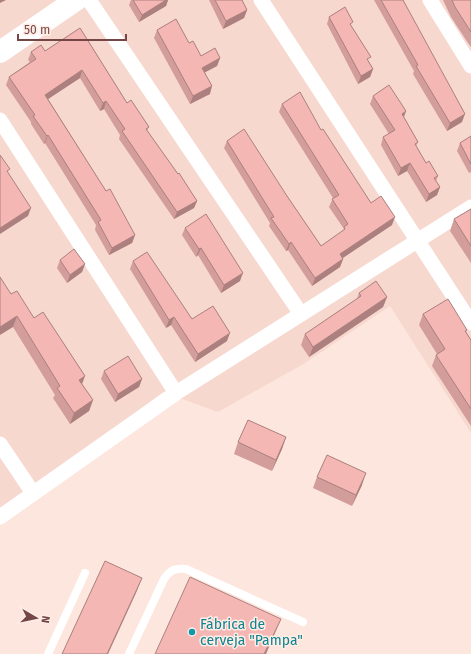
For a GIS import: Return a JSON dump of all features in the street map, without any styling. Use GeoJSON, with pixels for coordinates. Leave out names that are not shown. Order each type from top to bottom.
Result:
{"type":"FeatureCollection","features":[{"type":"Feature","properties":{"kind":"street"},"geometry":{"type":"LineString","coordinates":[[0,52],[76,0]]}},
{"type":"Feature","properties":{"kind":"street"},"geometry":{"type":"LineString","coordinates":[[89,0],[301,314]]}},
{"type":"Feature","properties":{"kind":"street"},"geometry":{"type":"LineString","coordinates":[[261,0],[471,323]]}},
{"type":"Feature","properties":{"kind":"street"},"geometry":{"type":"LineString","coordinates":[[430,0],[471,66]]}},
{"type":"Feature","properties":{"kind":"street"},"geometry":{"type":"LineString","coordinates":[[0,120],[176,393]]}},
{"type":"Feature","properties":{"kind":"street"},"geometry":{"type":"LineString","coordinates":[[0,517],[176,393],[471,207]]}},
{"type":"Feature","properties":{"kind":"street"},"geometry":{"type":"LineString","coordinates":[[0,444],[33,493]]}},
{"type":"Feature","properties":{"kind":"lane"},"geometry":{"type":"LineString","coordinates":[[129,654],[164,579],[170,571],[177,568],[186,569],[303,622]]}},
{"type":"Feature","properties":{"kind":"lane"},"geometry":{"type":"LineString","coordinates":[[48,654],[85,573]]}},
{"type":"Feature","properties":{"kind":"shaded area"},"geometry":{"type":"Polygon","coordinates":[[[0,0],[471,0],[471,433],[390,306],[305,363],[218,412],[163,392],[0,514],[0,0]]]}},
{"type":"Feature","properties":{"kind":"building"},"geometry":{"type":"Polygon","coordinates":[[[133,0],[166,0],[142,15],[133,0]]]}},
{"type":"Feature","properties":{"kind":"building"},"geometry":{"type":"Polygon","coordinates":[[[215,0],[242,0],[247,10],[226,21],[215,0]]]}},
{"type":"Feature","properties":{"kind":"building"},"geometry":{"type":"Polygon","coordinates":[[[381,0],[403,0],[465,114],[450,123],[416,66],[418,65],[381,0]]]}},
{"type":"Feature","properties":{"kind":"building"},"geometry":{"type":"Polygon","coordinates":[[[452,0],[471,0],[471,32],[455,7],[452,0]]]}},
{"type":"Feature","properties":{"kind":"building"},"geometry":{"type":"Polygon","coordinates":[[[345,7],[353,22],[350,24],[371,57],[367,59],[373,69],[361,76],[329,17],[345,7]]]}},
{"type":"Feature","properties":{"kind":"building"},"geometry":{"type":"Polygon","coordinates":[[[176,19],[189,43],[193,41],[201,56],[215,48],[220,58],[202,68],[212,86],[193,96],[157,30],[176,19]]]}},
{"type":"Feature","properties":{"kind":"building"},"geometry":{"type":"Polygon","coordinates":[[[80,28],[127,103],[131,100],[149,127],[146,129],[178,174],[179,173],[197,201],[177,212],[122,131],[125,129],[106,101],[103,103],[82,70],[45,95],[106,191],[110,189],[135,235],[112,248],[98,222],[101,220],[48,135],[47,136],[33,116],[35,115],[9,77],[36,59],[31,52],[41,45],[45,51],[80,28]]]}},
{"type":"Feature","properties":{"kind":"building"},"geometry":{"type":"Polygon","coordinates":[[[389,85],[406,111],[402,114],[418,142],[415,144],[426,163],[429,161],[438,176],[434,178],[440,187],[429,194],[410,163],[401,168],[383,137],[395,130],[373,96],[389,85]]]}},
{"type":"Feature","properties":{"kind":"building"},"geometry":{"type":"Polygon","coordinates":[[[300,92],[321,130],[323,129],[371,203],[381,196],[395,217],[340,254],[343,259],[315,278],[291,242],[289,244],[271,218],[274,217],[227,141],[244,129],[321,246],[345,229],[344,227],[348,224],[332,199],[339,195],[282,104],[300,92]]]}},
{"type":"Feature","properties":{"kind":"building"},"geometry":{"type":"Polygon","coordinates":[[[471,136],[471,164],[460,143],[471,136]]]}},
{"type":"Feature","properties":{"kind":"building"},"geometry":{"type":"Polygon","coordinates":[[[0,155],[10,169],[7,171],[31,208],[0,228],[0,155]]]}},
{"type":"Feature","properties":{"kind":"building"},"geometry":{"type":"Polygon","coordinates":[[[471,209],[471,246],[454,219],[471,209]]]}},
{"type":"Feature","properties":{"kind":"building"},"geometry":{"type":"Polygon","coordinates":[[[206,214],[243,273],[224,285],[201,248],[199,249],[185,228],[206,214]]]}},
{"type":"Feature","properties":{"kind":"building"},"geometry":{"type":"Polygon","coordinates":[[[74,249],[85,264],[70,275],[60,260],[74,249]]]}},
{"type":"Feature","properties":{"kind":"building"},"geometry":{"type":"Polygon","coordinates":[[[147,252],[192,319],[213,306],[230,333],[198,354],[174,317],[169,320],[133,261],[147,252]]]}},
{"type":"Feature","properties":{"kind":"building"},"geometry":{"type":"Polygon","coordinates":[[[0,277],[11,294],[17,291],[34,318],[43,312],[85,376],[79,380],[93,400],[74,413],[57,388],[60,386],[17,316],[0,327],[0,277]]]}},
{"type":"Feature","properties":{"kind":"building"},"geometry":{"type":"Polygon","coordinates":[[[376,281],[387,297],[313,347],[305,334],[361,296],[359,293],[376,281]]]}},
{"type":"Feature","properties":{"kind":"building"},"geometry":{"type":"Polygon","coordinates":[[[448,299],[467,330],[465,331],[471,340],[471,409],[436,355],[445,349],[423,314],[448,299]]]}},
{"type":"Feature","properties":{"kind":"building"},"geometry":{"type":"Polygon","coordinates":[[[128,356],[142,379],[118,394],[104,371],[128,356]]]}},
{"type":"Feature","properties":{"kind":"building"},"geometry":{"type":"Polygon","coordinates":[[[248,420],[286,437],[276,460],[238,442],[248,420]]]}},
{"type":"Feature","properties":{"kind":"building"},"geometry":{"type":"Polygon","coordinates":[[[327,455],[366,473],[356,495],[317,477],[327,455]]]}},
{"type":"Feature","properties":{"kind":"building"},"geometry":{"type":"Polygon","coordinates":[[[105,561],[142,578],[107,654],[62,654],[105,561]]]}},
{"type":"Feature","properties":{"kind":"building"},"geometry":{"type":"Polygon","coordinates":[[[190,577],[281,619],[264,654],[155,654],[190,577]]]}},
{"type":"Feature","properties":{"kind":"place","name":"Fábrica de cerveja \"Pampa\""},"geometry":{"type":"Point","coordinates":[192,632]}}]}
